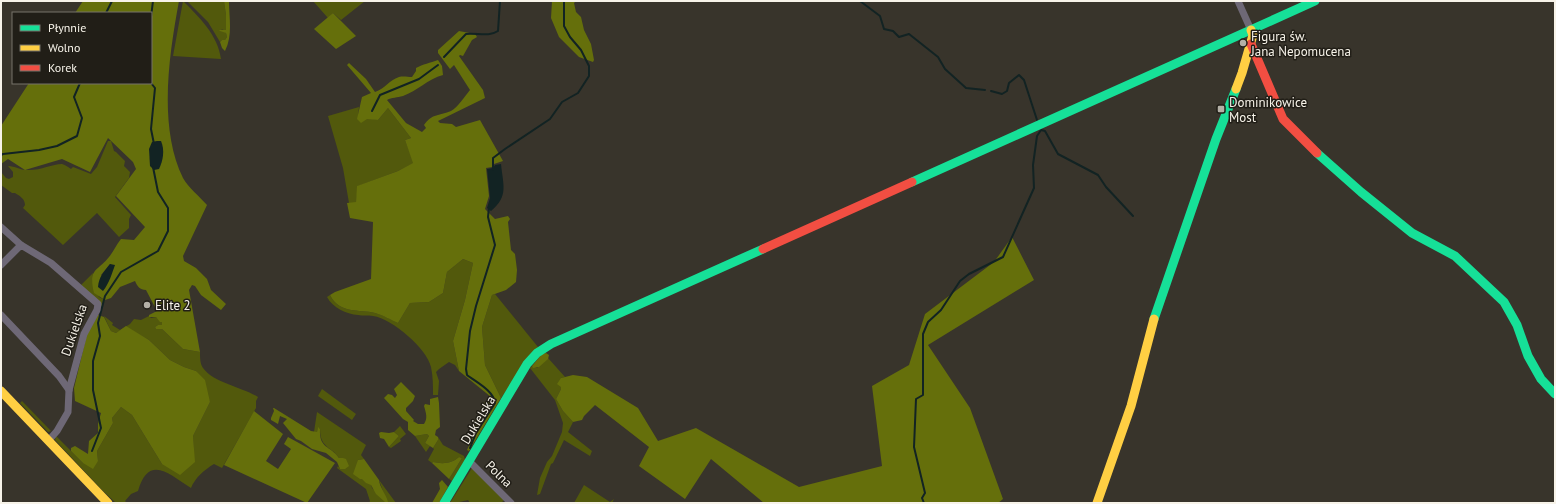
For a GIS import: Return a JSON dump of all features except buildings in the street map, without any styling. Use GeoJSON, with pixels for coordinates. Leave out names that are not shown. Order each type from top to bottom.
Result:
{"type":"FeatureCollection","features":[{"type":"Feature","properties":{"kind":"main road","name":"Dukielska"},"geometry":{"type":"LineString","coordinates":[[444,503],[527,364],[537,353],[551,344],[1316,1]]}},
{"type":"Feature","properties":{"kind":"main road"},"geometry":{"type":"LineString","coordinates":[[1097,503],[1131,406],[1156,310],[1216,138],[1242,73],[1253,35],[1251,30]]}},
{"type":"Feature","properties":{"kind":"main road"},"geometry":{"type":"LineString","coordinates":[[1251,44],[1283,119],[1321,157],[1361,192],[1412,233],[1455,256],[1504,302],[1517,325],[1528,356],[1541,379],[1555,394]]}},
{"type":"Feature","properties":{"kind":"main road"},"geometry":{"type":"LineString","coordinates":[[1,391],[108,503]]}},
{"type":"Feature","properties":{"kind":"street"},"geometry":{"type":"LineString","coordinates":[[1238,1],[1251,30]]}},
{"type":"Feature","properties":{"kind":"street","name":"Dukielska"},"geometry":{"type":"LineString","coordinates":[[1,227],[21,245],[51,263],[98,304],[97,310],[84,334],[69,390],[68,412],[58,431],[49,440]]}},
{"type":"Feature","properties":{"kind":"street"},"geometry":{"type":"LineString","coordinates":[[1,264],[21,245]]}},
{"type":"Feature","properties":{"kind":"street","name":"Dukielska"},"geometry":{"type":"LineString","coordinates":[[1,315],[59,376],[69,390]]}},
{"type":"Feature","properties":{"kind":"street","name":"Polna"},"geometry":{"type":"LineString","coordinates":[[469,461],[511,503]]}},
{"type":"Feature","properties":{"kind":"green space"},"geometry":{"type":"Polygon","coordinates":[[[83,1],[179,1],[169,67],[168,114],[170,136],[175,158],[183,178],[207,205],[183,256],[184,261],[196,268],[207,279],[211,290],[226,304],[221,310],[201,295],[195,286],[192,285],[189,290],[200,352],[183,349],[162,329],[156,329],[155,327],[162,325],[162,322],[160,322],[156,317],[149,317],[149,315],[157,311],[146,290],[139,287],[135,281],[120,287],[111,298],[105,300],[94,293],[92,279],[95,271],[105,262],[121,239],[134,240],[145,227],[116,196],[136,169],[133,162],[108,138],[90,172],[62,159],[25,170],[8,159],[1,164],[1,126],[28,84],[152,84],[152,12],[76,12],[83,1]],[[110,264],[101,275],[108,282],[114,267],[110,264]]]}},
{"type":"Feature","properties":{"kind":"green space"},"geometry":{"type":"Polygon","coordinates":[[[183,1],[212,34],[221,59],[173,56],[183,1]]]}},
{"type":"Feature","properties":{"kind":"green space"},"geometry":{"type":"Polygon","coordinates":[[[187,1],[224,1],[226,31],[221,29],[226,33],[227,37],[225,40],[220,42],[208,22],[187,1]]]}},
{"type":"Feature","properties":{"kind":"green space"},"geometry":{"type":"Polygon","coordinates":[[[224,1],[229,1],[230,26],[229,39],[225,51],[220,42],[225,40],[227,37],[226,33],[219,30],[226,30],[224,1]]]}},
{"type":"Feature","properties":{"kind":"green space"},"geometry":{"type":"Polygon","coordinates":[[[313,1],[365,1],[341,20],[333,13],[328,18],[313,1]]]}},
{"type":"Feature","properties":{"kind":"green space"},"geometry":{"type":"Polygon","coordinates":[[[552,1],[576,1],[574,3],[576,12],[581,17],[584,30],[591,44],[594,60],[593,62],[579,57],[559,37],[551,18],[552,1]]]}},
{"type":"Feature","properties":{"kind":"green space"},"geometry":{"type":"Polygon","coordinates":[[[333,13],[356,36],[336,49],[314,29],[333,13]]]}},
{"type":"Feature","properties":{"kind":"green space"},"geometry":{"type":"Polygon","coordinates":[[[459,31],[475,34],[477,37],[472,40],[463,56],[459,56],[483,90],[485,98],[438,121],[440,123],[452,124],[456,127],[480,120],[503,161],[494,164],[492,167],[486,168],[489,196],[485,209],[495,219],[508,216],[510,219],[508,222],[511,250],[515,254],[517,270],[516,282],[506,290],[492,295],[482,327],[485,365],[501,398],[469,451],[467,450],[473,437],[470,434],[470,430],[475,428],[477,430],[480,427],[480,421],[486,415],[481,409],[484,403],[491,397],[459,371],[453,341],[465,300],[473,263],[463,259],[447,272],[443,293],[429,302],[410,303],[398,323],[375,313],[344,308],[334,301],[330,295],[371,279],[373,222],[350,218],[347,203],[356,202],[357,186],[398,171],[413,163],[405,140],[411,138],[388,108],[378,120],[367,119],[361,123],[357,119],[362,97],[371,93],[347,65],[349,63],[366,79],[375,92],[382,89],[396,78],[412,77],[416,71],[416,68],[438,60],[442,66],[443,75],[432,79],[408,94],[387,100],[406,123],[422,132],[426,128],[424,125],[430,118],[447,113],[454,109],[470,90],[454,65],[450,69],[438,53],[438,50],[459,31]]]}},
{"type":"Feature","properties":{"kind":"green space"},"geometry":{"type":"Polygon","coordinates":[[[359,107],[358,116],[378,120],[388,108],[411,138],[405,140],[414,163],[398,171],[358,186],[356,203],[349,203],[343,168],[328,116],[359,107]]]}},
{"type":"Feature","properties":{"kind":"green space"},"geometry":{"type":"Polygon","coordinates":[[[108,141],[111,141],[114,151],[125,161],[124,166],[130,172],[129,178],[115,197],[131,215],[129,219],[129,228],[119,237],[97,213],[63,245],[23,208],[25,203],[22,198],[1,185],[1,172],[6,178],[9,179],[13,177],[13,172],[8,166],[24,170],[32,170],[62,164],[71,169],[73,167],[91,174],[97,167],[108,141]]]}},
{"type":"Feature","properties":{"kind":"green space"},"geometry":{"type":"Polygon","coordinates":[[[1012,237],[1034,280],[928,345],[970,408],[1003,499],[998,503],[764,503],[711,459],[685,499],[639,466],[649,447],[595,405],[582,420],[573,422],[563,411],[556,399],[561,389],[561,387],[557,384],[561,378],[573,375],[587,377],[638,408],[658,441],[696,428],[799,487],[882,466],[872,386],[909,365],[925,314],[994,262],[1012,237]]]}},
{"type":"Feature","properties":{"kind":"green space"},"geometry":{"type":"Polygon","coordinates":[[[463,259],[473,263],[465,300],[453,341],[459,371],[455,365],[449,362],[436,372],[439,381],[438,395],[433,395],[431,367],[428,360],[423,352],[408,336],[381,318],[344,312],[333,304],[327,297],[330,295],[334,301],[344,308],[375,313],[398,323],[410,303],[429,302],[443,293],[447,272],[463,259]]]}},
{"type":"Feature","properties":{"kind":"green space"},"geometry":{"type":"Polygon","coordinates":[[[93,273],[92,280],[99,297],[105,300],[102,307],[97,300],[80,286],[93,273]]]}},
{"type":"Feature","properties":{"kind":"green space"},"geometry":{"type":"Polygon","coordinates":[[[495,294],[538,347],[501,398],[485,365],[482,327],[492,295],[495,294]]]}},
{"type":"Feature","properties":{"kind":"green space"},"geometry":{"type":"Polygon","coordinates":[[[98,315],[104,317],[111,331],[116,333],[126,326],[149,340],[170,360],[196,371],[205,380],[210,402],[193,436],[195,462],[180,475],[162,464],[132,415],[121,407],[112,418],[113,423],[97,451],[98,461],[93,469],[83,463],[71,451],[71,448],[75,446],[88,454],[89,441],[98,433],[98,424],[101,413],[75,401],[74,388],[87,334],[98,315]]]}},
{"type":"Feature","properties":{"kind":"green space"},"geometry":{"type":"Polygon","coordinates":[[[104,316],[113,323],[112,325],[120,330],[130,324],[134,319],[141,320],[149,316],[151,318],[156,317],[162,322],[162,326],[158,325],[155,327],[156,329],[162,329],[183,349],[200,352],[201,365],[208,373],[221,381],[258,397],[256,401],[256,408],[222,468],[214,464],[210,466],[197,478],[191,488],[168,473],[161,470],[154,470],[148,473],[143,479],[138,491],[131,494],[125,501],[127,503],[116,503],[55,440],[56,436],[83,463],[98,461],[97,451],[113,423],[112,418],[121,407],[132,415],[162,464],[194,462],[193,436],[210,402],[196,371],[170,360],[149,340],[126,327],[116,333],[111,331],[104,316]]]}},
{"type":"Feature","properties":{"kind":"green space"},"geometry":{"type":"Polygon","coordinates":[[[546,353],[549,355],[548,359],[539,367],[533,368],[532,366],[542,354],[546,353]]]}},
{"type":"Feature","properties":{"kind":"green space"},"geometry":{"type":"Polygon","coordinates":[[[548,358],[565,377],[561,378],[561,389],[556,399],[563,411],[573,422],[568,432],[592,451],[590,456],[564,440],[553,463],[551,464],[540,494],[537,495],[540,478],[547,462],[552,456],[562,432],[563,423],[555,400],[530,368],[532,366],[537,368],[548,358]]]}},
{"type":"Feature","properties":{"kind":"green space"},"geometry":{"type":"Polygon","coordinates":[[[401,382],[415,396],[413,401],[406,408],[406,411],[414,420],[413,421],[418,424],[424,424],[425,422],[425,404],[430,405],[430,399],[438,397],[440,427],[436,430],[435,435],[438,437],[438,440],[433,448],[425,443],[429,436],[427,434],[415,436],[408,430],[408,422],[403,419],[384,398],[388,394],[395,398],[397,395],[394,389],[401,382]]]}},
{"type":"Feature","properties":{"kind":"green space"},"geometry":{"type":"Polygon","coordinates":[[[322,389],[356,414],[352,420],[318,396],[322,389]]]}},
{"type":"Feature","properties":{"kind":"green space"},"geometry":{"type":"Polygon","coordinates":[[[22,401],[51,431],[48,432],[20,403],[22,401]]]}},
{"type":"Feature","properties":{"kind":"green space"},"geometry":{"type":"Polygon","coordinates":[[[273,408],[311,431],[317,432],[318,427],[320,429],[323,444],[339,458],[346,459],[349,466],[345,469],[340,469],[337,462],[326,453],[312,449],[296,439],[283,423],[287,419],[280,416],[278,424],[271,420],[274,411],[273,408]]]}},
{"type":"Feature","properties":{"kind":"green space"},"geometry":{"type":"Polygon","coordinates":[[[481,409],[486,415],[480,427],[477,430],[475,428],[470,430],[481,409]]]}},
{"type":"Feature","properties":{"kind":"green space"},"geometry":{"type":"Polygon","coordinates":[[[254,411],[283,434],[266,461],[278,469],[291,449],[284,444],[288,437],[335,463],[307,503],[224,465],[254,411]]]}},
{"type":"Feature","properties":{"kind":"green space"},"geometry":{"type":"Polygon","coordinates":[[[317,412],[366,445],[361,455],[364,459],[358,460],[362,478],[371,484],[372,488],[387,502],[379,480],[396,503],[369,503],[370,501],[366,489],[337,468],[338,466],[340,469],[340,459],[323,442],[320,429],[318,428],[317,432],[314,432],[317,412]]]}},
{"type":"Feature","properties":{"kind":"green space"},"geometry":{"type":"Polygon","coordinates":[[[400,426],[406,434],[400,439],[401,441],[391,448],[389,447],[399,436],[394,432],[400,426]]]}},
{"type":"Feature","properties":{"kind":"green space"},"geometry":{"type":"Polygon","coordinates":[[[394,432],[399,436],[389,447],[384,439],[380,438],[379,433],[394,432]]]}},
{"type":"Feature","properties":{"kind":"green space"},"geometry":{"type":"Polygon","coordinates":[[[427,434],[429,436],[425,443],[430,446],[426,452],[415,436],[427,434]]]}},
{"type":"Feature","properties":{"kind":"green space"},"geometry":{"type":"Polygon","coordinates":[[[438,437],[443,445],[464,456],[465,460],[452,481],[449,479],[462,458],[459,457],[453,461],[443,463],[432,463],[428,460],[438,437]]]}},
{"type":"Feature","properties":{"kind":"green space"},"geometry":{"type":"Polygon","coordinates":[[[459,457],[462,458],[449,479],[432,463],[450,462],[459,457]]]}},
{"type":"Feature","properties":{"kind":"green space"},"geometry":{"type":"Polygon","coordinates":[[[364,459],[379,480],[388,502],[385,502],[376,494],[371,485],[353,474],[358,460],[364,459]]]}},
{"type":"Feature","properties":{"kind":"green space"},"geometry":{"type":"Polygon","coordinates":[[[472,468],[505,499],[501,503],[470,503],[468,500],[450,503],[472,468]]]}},
{"type":"Feature","properties":{"kind":"green space"},"geometry":{"type":"Polygon","coordinates":[[[442,480],[448,487],[439,503],[432,503],[440,489],[439,483],[442,480]]]}},
{"type":"Feature","properties":{"kind":"green space"},"geometry":{"type":"Polygon","coordinates":[[[584,485],[610,502],[614,499],[612,503],[574,503],[584,485]]]}},
{"type":"Feature","properties":{"kind":"shaded area"},"geometry":{"type":"Polygon","coordinates":[[[161,141],[163,155],[162,163],[159,169],[154,170],[150,166],[149,149],[152,142],[161,141]]]}},
{"type":"Feature","properties":{"kind":"shaded area"},"geometry":{"type":"Polygon","coordinates":[[[501,164],[504,190],[503,195],[497,206],[491,211],[487,208],[490,198],[487,169],[501,164]]]}},
{"type":"Feature","properties":{"kind":"shaded area"},"geometry":{"type":"Polygon","coordinates":[[[110,264],[115,265],[109,282],[103,291],[98,287],[99,280],[110,264]]]}},
{"type":"Feature","properties":{"kind":"waterway"},"geometry":{"type":"LineString","coordinates":[[106,12],[112,1]]}},
{"type":"Feature","properties":{"kind":"waterway"},"geometry":{"type":"LineString","coordinates":[[152,12],[153,1]]}},
{"type":"Feature","properties":{"kind":"waterway"},"geometry":{"type":"LineString","coordinates":[[444,57],[466,34],[491,34],[498,31],[500,1]]}},
{"type":"Feature","properties":{"kind":"waterway"},"geometry":{"type":"LineString","coordinates":[[493,170],[493,158],[550,119],[562,102],[578,93],[589,76],[589,66],[581,50],[570,37],[564,26],[564,1]]}},
{"type":"Feature","properties":{"kind":"waterway"},"geometry":{"type":"LineString","coordinates":[[860,1],[880,16],[884,29],[893,31],[899,37],[909,34],[938,57],[945,69],[966,88],[985,90]]}},
{"type":"Feature","properties":{"kind":"waterway"},"geometry":{"type":"LineString","coordinates":[[372,111],[380,95],[419,79],[438,65]]}},
{"type":"Feature","properties":{"kind":"waterway"},"geometry":{"type":"LineString","coordinates":[[991,91],[1002,94],[1007,91],[1009,83],[1019,75],[1024,80],[1037,120]]}},
{"type":"Feature","properties":{"kind":"waterway"},"geometry":{"type":"LineString","coordinates":[[1,155],[57,146],[77,136],[82,118],[74,97],[80,84]]}},
{"type":"Feature","properties":{"kind":"waterway"},"geometry":{"type":"LineString","coordinates":[[152,84],[155,88],[151,129],[154,144]]}},
{"type":"Feature","properties":{"kind":"waterway"},"geometry":{"type":"LineString","coordinates":[[924,503],[922,498],[925,493],[914,447],[916,399],[923,395],[923,334],[928,322],[941,310],[960,281],[969,274],[1003,257],[1034,188],[1033,165],[1037,136],[1041,130],[1045,131],[1058,154],[1098,175],[1106,187],[1133,216]]}},
{"type":"Feature","properties":{"kind":"waterway"},"geometry":{"type":"LineString","coordinates":[[92,451],[101,428],[93,390],[93,361],[100,336],[98,323],[105,296],[121,272],[158,251],[168,231],[168,208],[158,192],[153,167]]}},
{"type":"Feature","properties":{"kind":"waterway"},"geometry":{"type":"LineString","coordinates":[[470,448],[476,433],[495,403],[488,391],[467,375],[466,369],[470,331],[476,306],[495,245],[488,217],[489,207]]}},
{"type":"Feature","properties":{"kind":"traffic: fast"},"geometry":{"type":"LineString","coordinates":[[912,182],[1315,1]]}},
{"type":"Feature","properties":{"kind":"traffic: fast"},"geometry":{"type":"LineString","coordinates":[[1154,319],[1216,139],[1236,89]]}},
{"type":"Feature","properties":{"kind":"traffic: fast"},"geometry":{"type":"LineString","coordinates":[[1317,153],[1361,192],[1412,233],[1455,256],[1504,302],[1517,325],[1528,356],[1541,379],[1555,394]]}},
{"type":"Feature","properties":{"kind":"traffic: fast"},"geometry":{"type":"LineString","coordinates":[[444,503],[527,364],[537,353],[551,344],[763,249]]}},
{"type":"Feature","properties":{"kind":"traffic: slow"},"geometry":{"type":"LineString","coordinates":[[1236,89],[1253,35],[1251,30]]}},
{"type":"Feature","properties":{"kind":"traffic: slow"},"geometry":{"type":"LineString","coordinates":[[1097,503],[1131,406],[1154,319]]}},
{"type":"Feature","properties":{"kind":"traffic: slow"},"geometry":{"type":"LineString","coordinates":[[1,391],[108,503]]}},
{"type":"Feature","properties":{"kind":"traffic: jam"},"geometry":{"type":"LineString","coordinates":[[1251,44],[1283,119],[1317,153]]}},
{"type":"Feature","properties":{"kind":"traffic: jam"},"geometry":{"type":"LineString","coordinates":[[763,249],[912,182]]}},
{"type":"Feature","properties":{"kind":"place","name":"Figura św. Jana Nepomucena"},"geometry":{"type":"Point","coordinates":[1243,43]}},
{"type":"Feature","properties":{"kind":"place","name":"Dominikowice Most"},"geometry":{"type":"Point","coordinates":[1221,109]}},
{"type":"Feature","properties":{"kind":"place","name":"Elite 2"},"geometry":{"type":"Point","coordinates":[147,305]}}]}
